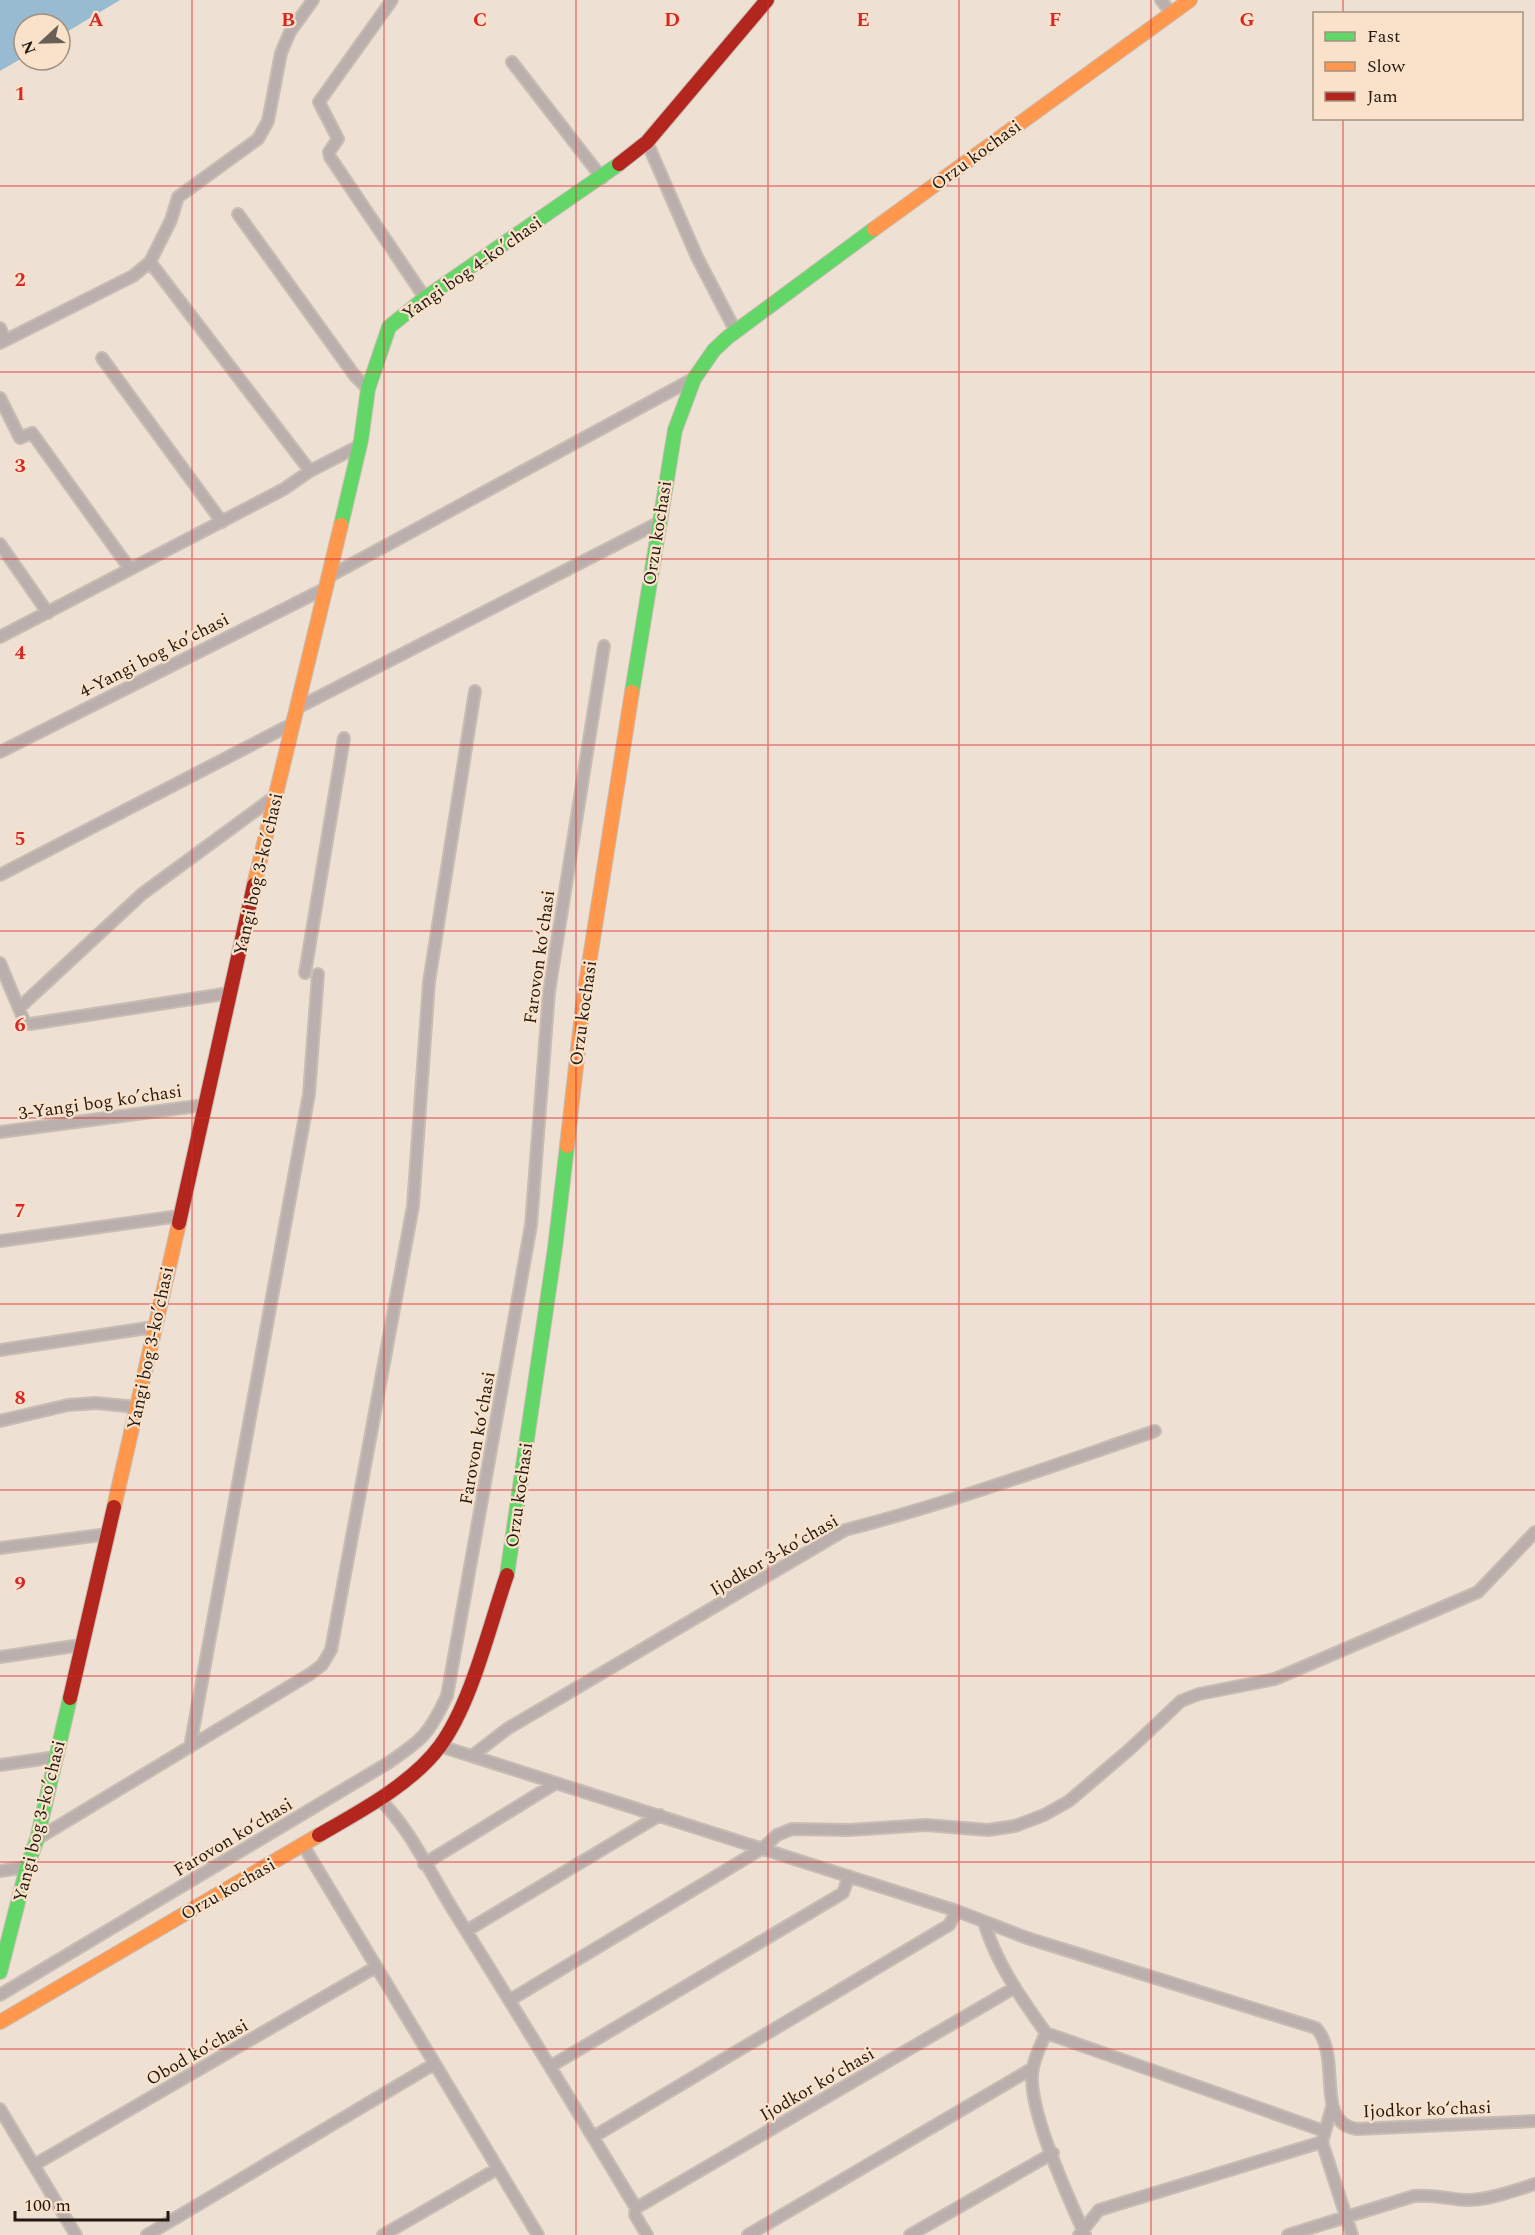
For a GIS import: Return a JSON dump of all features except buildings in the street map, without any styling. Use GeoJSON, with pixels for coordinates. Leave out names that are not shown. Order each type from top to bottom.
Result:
{"type":"FeatureCollection","features":[{"type":"Feature","properties":{"kind":"main road","name":"Yangi bog 4-koʼchasi"},"geometry":{"type":"LineString","coordinates":[[294,723],[357,447],[361,440],[368,389],[389,327],[425,298],[602,178],[647,142],[767,0]]}},
{"type":"Feature","properties":{"kind":"main road","name":"Orzu kochasi"},"geometry":{"type":"LineString","coordinates":[[0,2022],[379,1799],[411,1774],[440,1746],[464,1702],[508,1571],[555,1248],[584,996],[670,452],[691,380],[711,354],[735,330],[1190,0]]}},
{"type":"Feature","properties":{"kind":"main road","name":"Yangi bog 3-koʼchasi"},"geometry":{"type":"LineString","coordinates":[[0,1972],[27,1867],[37,1839],[274,797],[294,723]]}},
{"type":"Feature","properties":{"kind":"street"},"geometry":{"type":"LineString","coordinates":[[0,328],[3,342],[133,276],[150,262],[178,197],[258,139],[268,121],[281,53],[290,32],[313,0]]}},
{"type":"Feature","properties":{"kind":"street"},"geometry":{"type":"LineString","coordinates":[[392,0],[319,102],[338,139],[329,152],[330,158],[425,298]]}},
{"type":"Feature","properties":{"kind":"street"},"geometry":{"type":"LineString","coordinates":[[1161,0],[1171,13]]}},
{"type":"Feature","properties":{"kind":"street"},"geometry":{"type":"LineString","coordinates":[[512,62],[602,178]]}},
{"type":"Feature","properties":{"kind":"street"},"geometry":{"type":"LineString","coordinates":[[647,142],[697,257],[735,330]]}},
{"type":"Feature","properties":{"kind":"street"},"geometry":{"type":"LineString","coordinates":[[238,214],[355,376],[368,389]]}},
{"type":"Feature","properties":{"kind":"street"},"geometry":{"type":"LineString","coordinates":[[150,262],[310,471]]}},
{"type":"Feature","properties":{"kind":"street"},"geometry":{"type":"LineString","coordinates":[[102,358],[222,522]]}},
{"type":"Feature","properties":{"kind":"street","name":"4-Yangi bog koʼchasi"},"geometry":{"type":"LineString","coordinates":[[0,752],[326,583],[691,380]]}},
{"type":"Feature","properties":{"kind":"street"},"geometry":{"type":"LineString","coordinates":[[0,398],[20,438],[32,433],[130,569]]}},
{"type":"Feature","properties":{"kind":"street"},"geometry":{"type":"LineString","coordinates":[[0,637],[222,522],[284,489],[310,471],[357,447]]}},
{"type":"Feature","properties":{"kind":"street"},"geometry":{"type":"LineString","coordinates":[[299,707],[658,523]]}},
{"type":"Feature","properties":{"kind":"street"},"geometry":{"type":"LineString","coordinates":[[0,544],[48,613]]}},
{"type":"Feature","properties":{"kind":"street","name":"Farovon koʻchasi"},"geometry":{"type":"LineString","coordinates":[[0,1995],[388,1763],[420,1741],[432,1727],[447,1696],[531,1225],[549,992],[604,646]]}},
{"type":"Feature","properties":{"kind":"street"},"geometry":{"type":"LineString","coordinates":[[37,1839],[310,1674],[322,1665],[331,1650],[413,1206],[429,982],[475,691]]}},
{"type":"Feature","properties":{"kind":"street"},"geometry":{"type":"LineString","coordinates":[[0,875],[294,723]]}},
{"type":"Feature","properties":{"kind":"street"},"geometry":{"type":"LineString","coordinates":[[305,973],[345,738]]}},
{"type":"Feature","properties":{"kind":"street"},"geometry":{"type":"LineString","coordinates":[[19,1008],[142,894],[274,797]]}},
{"type":"Feature","properties":{"kind":"street"},"geometry":{"type":"LineString","coordinates":[[0,963],[25,1023],[30,1024],[230,993]]}},
{"type":"Feature","properties":{"kind":"street"},"geometry":{"type":"LineString","coordinates":[[190,1747],[309,1094],[318,974]]}},
{"type":"Feature","properties":{"kind":"street","name":"3-Yangi bog koʼchasi"},"geometry":{"type":"LineString","coordinates":[[0,1132],[205,1105]]}},
{"type":"Feature","properties":{"kind":"street"},"geometry":{"type":"LineString","coordinates":[[0,1241],[179,1216]]}},
{"type":"Feature","properties":{"kind":"street"},"geometry":{"type":"LineString","coordinates":[[0,1350],[154,1327]]}},
{"type":"Feature","properties":{"kind":"street"},"geometry":{"type":"LineString","coordinates":[[0,1421],[68,1405],[96,1402],[136,1407]]}},
{"type":"Feature","properties":{"kind":"street","name":"Ijodkor 3-koʼchasi"},"geometry":{"type":"LineString","coordinates":[[472,1756],[507,1729],[845,1530],[876,1523],[966,1495],[1155,1431]]}},
{"type":"Feature","properties":{"kind":"street"},"geometry":{"type":"LineString","coordinates":[[510,2000],[763,1848],[777,1835],[792,1829],[849,1830],[926,1825],[988,1830],[1015,1826],[1044,1815],[1070,1801],[1131,1749],[1180,1701],[1199,1694],[1275,1679],[1478,1592],[1535,1532]]}},
{"type":"Feature","properties":{"kind":"street"},"geometry":{"type":"LineString","coordinates":[[0,1548],[108,1534]]}},
{"type":"Feature","properties":{"kind":"street"},"geometry":{"type":"LineString","coordinates":[[0,1658],[81,1645]]}},
{"type":"Feature","properties":{"kind":"street"},"geometry":{"type":"LineString","coordinates":[[440,1746],[957,1911],[1027,1938],[1316,2028],[1328,2050],[1332,2107],[1323,2137],[1352,2235]]}},
{"type":"Feature","properties":{"kind":"street"},"geometry":{"type":"LineString","coordinates":[[0,1765],[56,1757]]}},
{"type":"Feature","properties":{"kind":"street"},"geometry":{"type":"LineString","coordinates":[[424,1864],[556,1783]]}},
{"type":"Feature","properties":{"kind":"street"},"geometry":{"type":"LineString","coordinates":[[379,1799],[396,1814],[424,1864],[551,2066],[636,2208],[635,2216],[647,2235]]}},
{"type":"Feature","properties":{"kind":"street"},"geometry":{"type":"LineString","coordinates":[[466,1931],[660,1815]]}},
{"type":"Feature","properties":{"kind":"street"},"geometry":{"type":"LineString","coordinates":[[303,1845],[538,2235]]}},
{"type":"Feature","properties":{"kind":"street"},"geometry":{"type":"LineString","coordinates":[[0,1871],[27,1867]]}},
{"type":"Feature","properties":{"kind":"street"},"geometry":{"type":"LineString","coordinates":[[551,2066],[843,1893],[849,1876]]}},
{"type":"Feature","properties":{"kind":"street"},"geometry":{"type":"LineString","coordinates":[[592,2137],[949,1925],[957,1911]]}},
{"type":"Feature","properties":{"kind":"street"},"geometry":{"type":"LineString","coordinates":[[984,1922],[990,1940],[1014,1988],[1046,2033],[1323,2137]]}},
{"type":"Feature","properties":{"kind":"street","name":"Obod koʻchasi"},"geometry":{"type":"LineString","coordinates":[[34,2166],[376,1967]]}},
{"type":"Feature","properties":{"kind":"street","name":"Ijodkor koʻchasi"},"geometry":{"type":"LineString","coordinates":[[636,2208],[1014,1988]]}},
{"type":"Feature","properties":{"kind":"street"},"geometry":{"type":"LineString","coordinates":[[1046,2033],[1033,2068],[1032,2090],[1082,2234]]}},
{"type":"Feature","properties":{"kind":"street"},"geometry":{"type":"LineString","coordinates":[[147,2235],[434,2064]]}},
{"type":"Feature","properties":{"kind":"street"},"geometry":{"type":"LineString","coordinates":[[748,2235],[1033,2068]]}},
{"type":"Feature","properties":{"kind":"street","name":"Ijodkor koʻchasi"},"geometry":{"type":"LineString","coordinates":[[1332,2107],[1336,2119],[1345,2127],[1357,2129],[1535,2121]]}},
{"type":"Feature","properties":{"kind":"street"},"geometry":{"type":"LineString","coordinates":[[0,2109],[76,2235]]}},
{"type":"Feature","properties":{"kind":"street"},"geometry":{"type":"LineString","coordinates":[[1082,2234],[1100,2210],[1323,2137]]}},
{"type":"Feature","properties":{"kind":"street"},"geometry":{"type":"LineString","coordinates":[[910,2235],[1053,2153]]}},
{"type":"Feature","properties":{"kind":"street"},"geometry":{"type":"LineString","coordinates":[[383,2235],[497,2169]]}},
{"type":"Feature","properties":{"kind":"street"},"geometry":{"type":"LineString","coordinates":[[1288,2235],[1414,2196],[1436,2194],[1464,2200],[1485,2199],[1535,2184]]}},
{"type":"Feature","properties":{"kind":"water"},"geometry":{"type":"Polygon","coordinates":[[[0,0],[120,0],[72,29],[72,12],[12,12],[12,64],[0,71],[0,0]]]}},
{"type":"Feature","properties":{"kind":"traffic: fast"},"geometry":{"type":"LineString","coordinates":[[341,525],[361,440],[368,389],[389,327],[425,298],[619,164]]}},
{"type":"Feature","properties":{"kind":"traffic: fast"},"geometry":{"type":"LineString","coordinates":[[632,692],[675,430],[694,379],[714,350],[728,337],[874,229]]}},
{"type":"Feature","properties":{"kind":"traffic: fast"},"geometry":{"type":"LineString","coordinates":[[507,1575],[555,1248],[567,1146]]}},
{"type":"Feature","properties":{"kind":"traffic: fast"},"geometry":{"type":"LineString","coordinates":[[0,1972],[27,1867],[37,1839],[70,1698]]}},
{"type":"Feature","properties":{"kind":"traffic: slow"},"geometry":{"type":"LineString","coordinates":[[874,229],[1190,0]]}},
{"type":"Feature","properties":{"kind":"traffic: slow"},"geometry":{"type":"LineString","coordinates":[[254,885],[341,525]]}},
{"type":"Feature","properties":{"kind":"traffic: slow"},"geometry":{"type":"LineString","coordinates":[[567,1146],[584,996],[632,692]]}},
{"type":"Feature","properties":{"kind":"traffic: slow"},"geometry":{"type":"LineString","coordinates":[[114,1507],[179,1223]]}},
{"type":"Feature","properties":{"kind":"traffic: slow"},"geometry":{"type":"LineString","coordinates":[[0,2022],[319,1835]]}},
{"type":"Feature","properties":{"kind":"traffic: jam"},"geometry":{"type":"LineString","coordinates":[[619,164],[647,142],[767,0]]}},
{"type":"Feature","properties":{"kind":"traffic: jam"},"geometry":{"type":"LineString","coordinates":[[179,1223],[254,885]]}},
{"type":"Feature","properties":{"kind":"traffic: jam"},"geometry":{"type":"LineString","coordinates":[[70,1698],[114,1507]]}},
{"type":"Feature","properties":{"kind":"traffic: jam"},"geometry":{"type":"LineString","coordinates":[[319,1835],[400,1785],[415,1773],[440,1746],[471,1686],[507,1575]]}}]}
